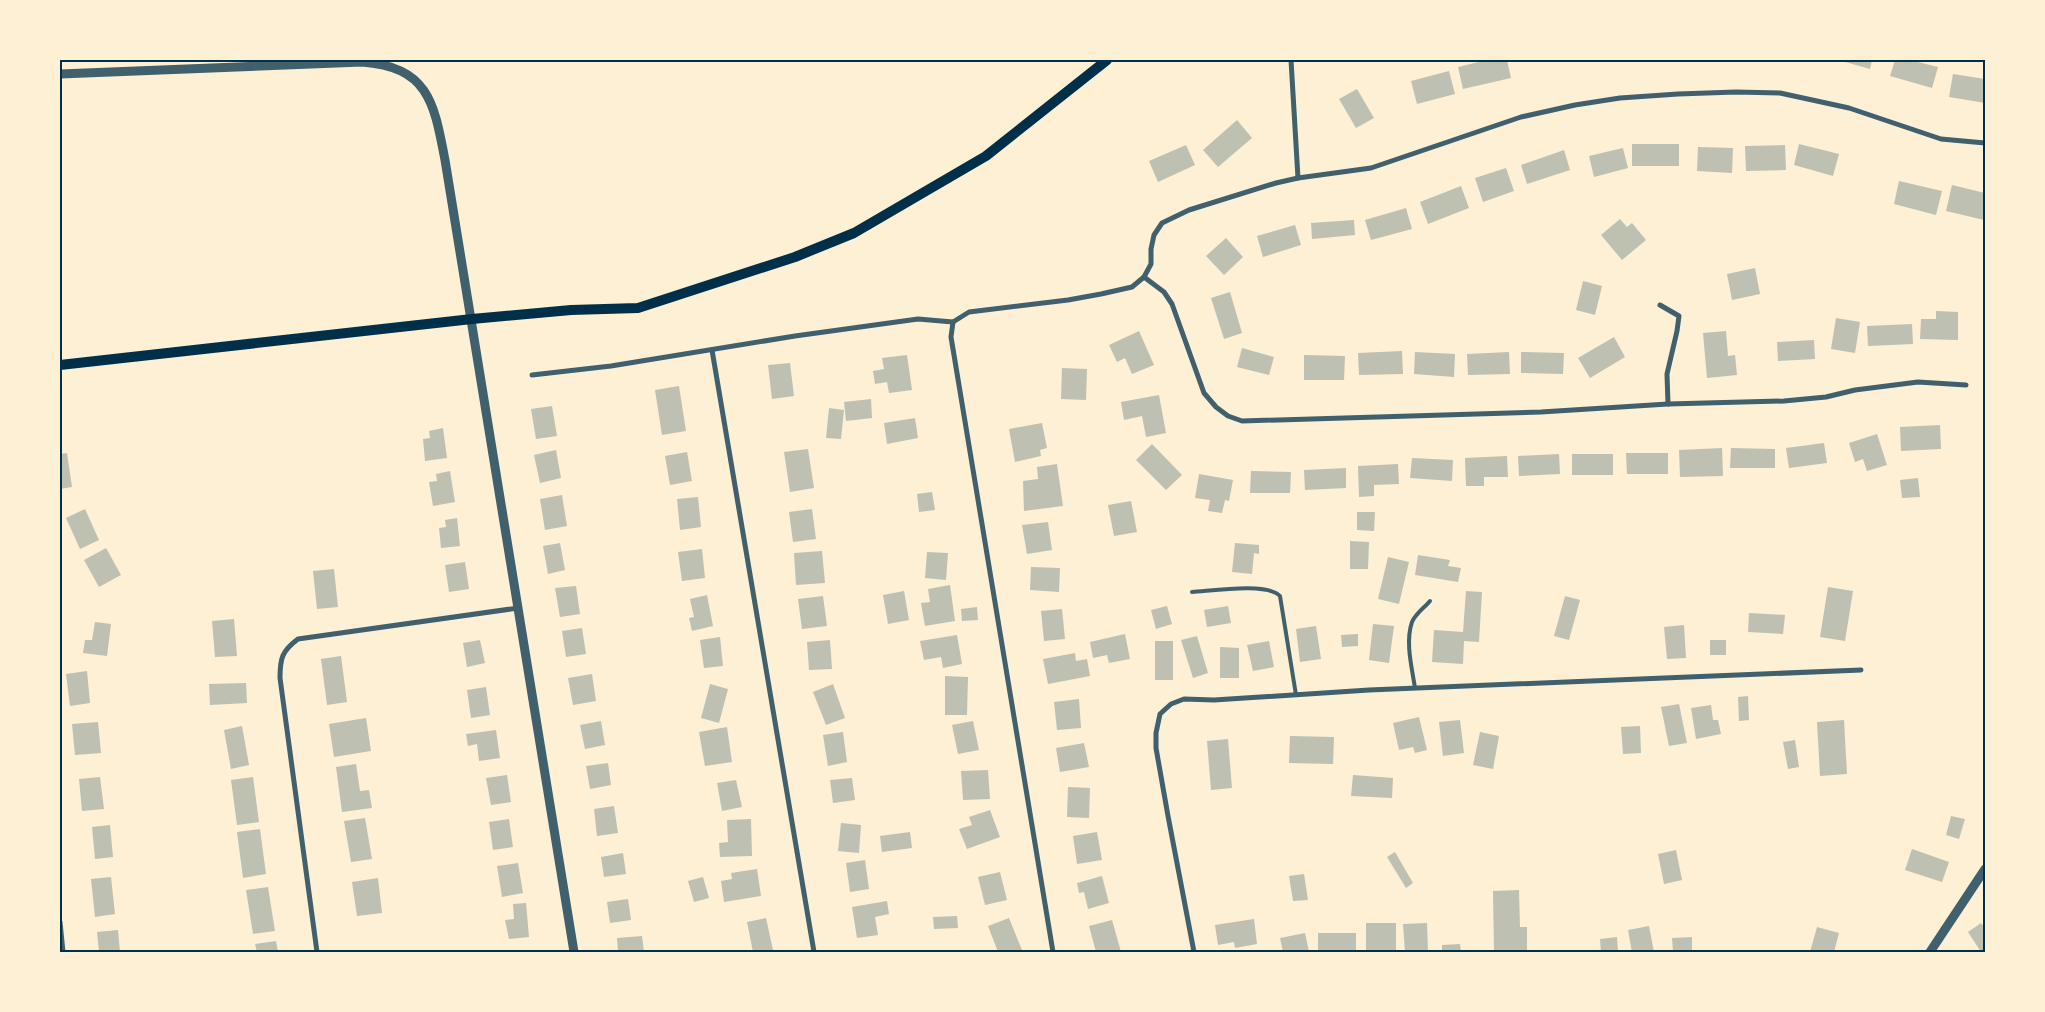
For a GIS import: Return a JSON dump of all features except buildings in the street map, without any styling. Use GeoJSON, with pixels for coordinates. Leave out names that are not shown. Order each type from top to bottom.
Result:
{"type":"FeatureCollection","features":[{"type":"Feature","properties":{"kind":"main road"},"geometry":{"type":"LineString","coordinates":[[60,365],[472,319],[571,310],[638,308],[812,250],[854,233],[986,156],[1106,60]]}},
{"type":"Feature","properties":{"kind":"street"},"geometry":{"type":"LineString","coordinates":[[1291,60],[1298,178]]}},
{"type":"Feature","properties":{"kind":"street"},"geometry":{"type":"LineString","coordinates":[[60,74],[362,62],[378,63],[406,73],[424,90],[437,116],[482,379],[574,952]]}},
{"type":"Feature","properties":{"kind":"street"},"geometry":{"type":"LineString","coordinates":[[532,375],[918,319],[953,322],[969,312],[1102,294],[1132,286],[1144,277],[1151,264],[1151,249],[1154,235],[1162,223],[1203,205],[1298,178],[1371,168],[1522,117],[1575,104],[1620,98],[1688,94],[1780,93],[1849,108],[1941,139],[1985,143]]}},
{"type":"Feature","properties":{"kind":"street"},"geometry":{"type":"LineString","coordinates":[[1144,277],[1164,292],[1172,304],[1204,393],[1216,407],[1228,416],[1242,421],[1541,412],[1668,404],[1826,398],[1855,390],[1918,382],[1966,385]]}},
{"type":"Feature","properties":{"kind":"street"},"geometry":{"type":"LineString","coordinates":[[1660,305],[1679,316],[1678,331],[1667,374],[1668,404]]}},
{"type":"Feature","properties":{"kind":"street"},"geometry":{"type":"LineString","coordinates":[[953,322],[951,337],[1054,952]]}},
{"type":"Feature","properties":{"kind":"street"},"geometry":{"type":"LineString","coordinates":[[712,350],[814,952]]}},
{"type":"Feature","properties":{"kind":"street"},"geometry":{"type":"LineString","coordinates":[[317,952],[280,678],[280,663],[286,648],[298,639],[518,608]]}},
{"type":"Feature","properties":{"kind":"street"},"geometry":{"type":"LineString","coordinates":[[1194,952],[1158,763],[1156,733],[1160,714],[1171,704],[1184,699],[1214,700],[1415,688],[1861,670]]}},
{"type":"Feature","properties":{"kind":"street"},"geometry":{"type":"LineString","coordinates":[[1930,952],[1985,869]]}},
{"type":"Feature","properties":{"kind":"street"},"geometry":{"type":"LineString","coordinates":[[60,922],[63,952]]}},
{"type":"Feature","properties":{"kind":"lane"},"geometry":{"type":"LineString","coordinates":[[1192,592],[1254,588],[1277,592],[1280,596],[1296,694]]}},
{"type":"Feature","properties":{"kind":"lane"},"geometry":{"type":"LineString","coordinates":[[1415,688],[1410,633],[1413,620],[1430,601]]}}]}
